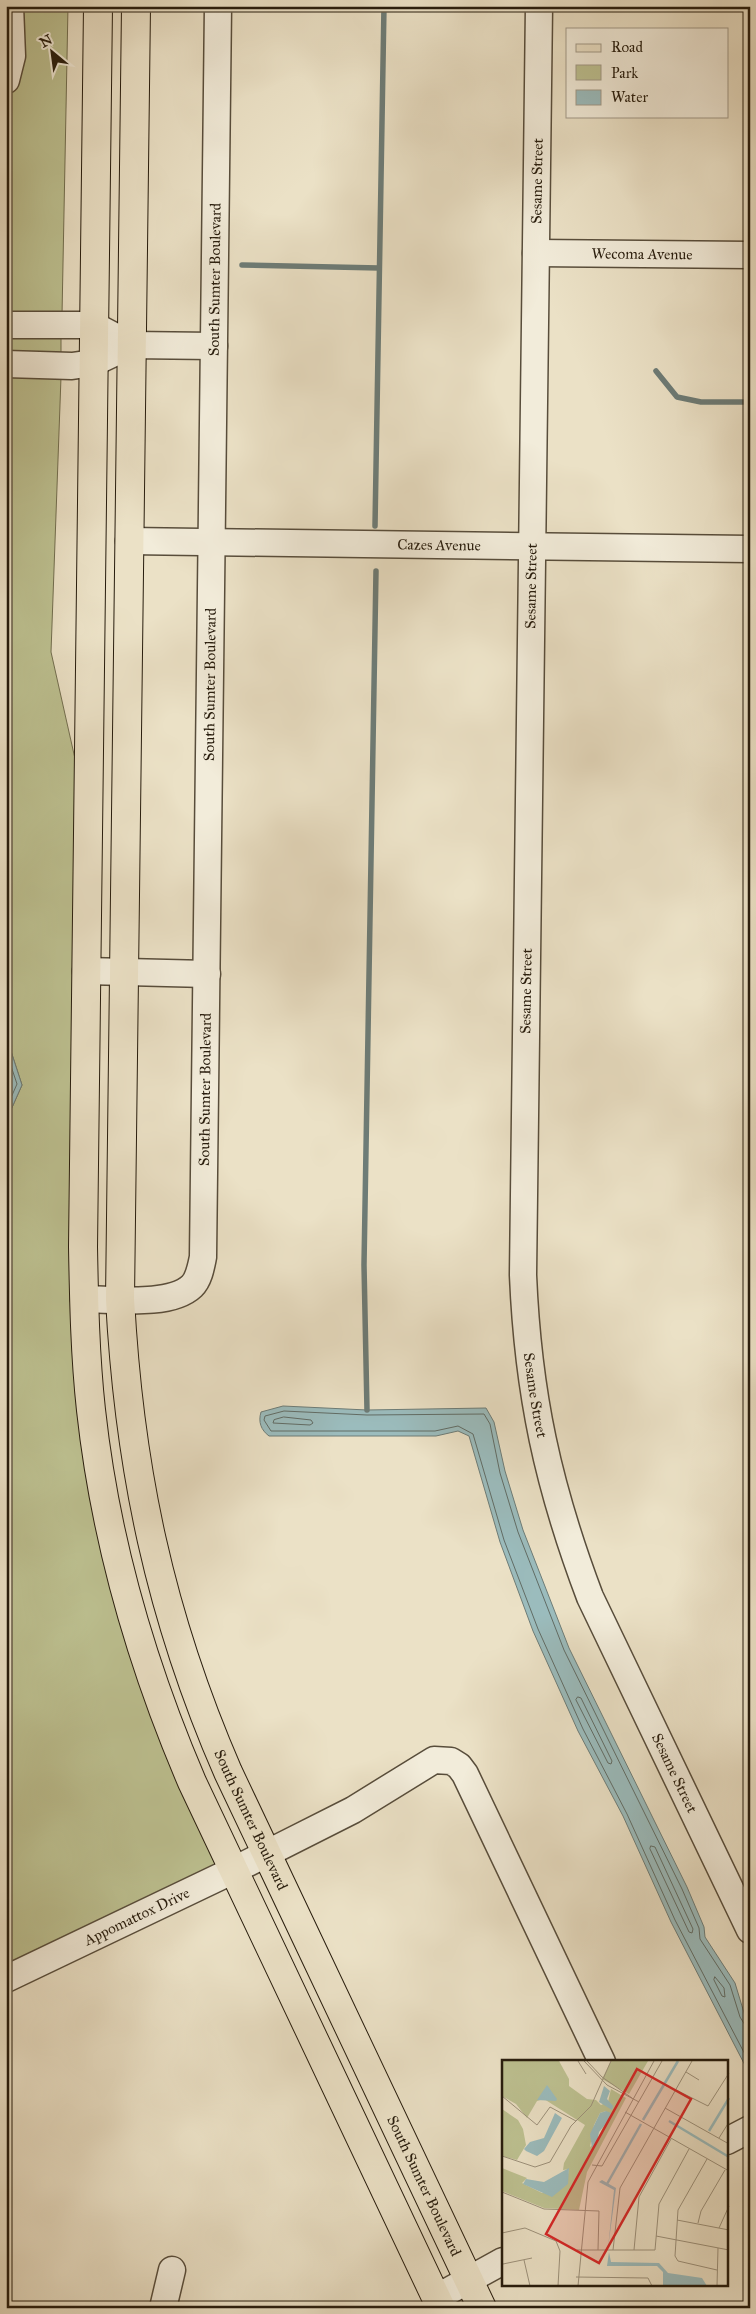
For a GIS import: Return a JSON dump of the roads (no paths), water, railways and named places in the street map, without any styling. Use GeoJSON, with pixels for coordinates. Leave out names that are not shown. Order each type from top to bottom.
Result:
{"type":"FeatureCollection","features":[{"type":"Feature","properties":{"kind":"main road"},"geometry":{"type":"LineString","coordinates":[[98,6],[86,971],[84,1300],[91,1410],[102,1489],[119,1568],[137,1635],[164,1716],[192,1782],[439,2303]]}},
{"type":"Feature","properties":{"kind":"main road","name":"South Sumter Boulevard"},"geometry":{"type":"LineString","coordinates":[[136,6],[120,1299],[124,1365],[136,1466],[151,1544],[167,1604],[206,1721],[482,2308]]}},
{"type":"Feature","properties":{"kind":"street"},"geometry":{"type":"LineString","coordinates":[[6,80],[12,56],[10,6]]}},
{"type":"Feature","properties":{"kind":"street","name":"South Sumter Boulevard"},"geometry":{"type":"LineString","coordinates":[[84,1300],[160,1300],[177,1295],[193,1286],[201,1269],[204,1246],[218,6]]}},
{"type":"Feature","properties":{"kind":"street","name":"Sesame Street"},"geometry":{"type":"LineString","coordinates":[[539,6],[523,1265],[525,1326],[531,1378],[553,1489],[569,1540],[590,1596],[750,1930]]}},
{"type":"Feature","properties":{"kind":"street","name":"Wecoma Avenue"},"geometry":{"type":"LineString","coordinates":[[536,253],[750,255]]}},
{"type":"Feature","properties":{"kind":"street"},"geometry":{"type":"LineString","coordinates":[[6,325],[93,325],[131,345]]}},
{"type":"Feature","properties":{"kind":"street"},"geometry":{"type":"LineString","coordinates":[[6,364],[72,366],[93,363],[131,345],[214,346]]}},
{"type":"Feature","properties":{"kind":"street","name":"Cazes Avenue"},"geometry":{"type":"LineString","coordinates":[[129,541],[750,549]]}},
{"type":"Feature","properties":{"kind":"street"},"geometry":{"type":"LineString","coordinates":[[86,971],[206,974]]}},
{"type":"Feature","properties":{"kind":"street","name":"Appomattox Drive"},"geometry":{"type":"LineString","coordinates":[[6,1979],[234,1870],[353,1810],[434,1760],[451,1761],[459,1766],[465,1774],[601,2060]]}},
{"type":"Feature","properties":{"kind":"street"},"geometry":{"type":"LineString","coordinates":[[728,2140],[750,2129]]}},
{"type":"Feature","properties":{"kind":"street"},"geometry":{"type":"LineString","coordinates":[[439,2303],[468,2280],[502,2262]]}},
{"type":"Feature","properties":{"kind":"street"},"geometry":{"type":"LineString","coordinates":[[163,2308],[172,2270]]}},
{"type":"Feature","properties":{"kind":"water"},"geometry":{"type":"Polygon","coordinates":[[[6,1036],[22,1085],[6,1121],[6,1036]]]}},
{"type":"Feature","properties":{"kind":"water"},"geometry":{"type":"Polygon","coordinates":[[[283,1406],[367,1410],[486,1408],[494,1422],[505,1471],[523,1530],[569,1648],[687,1887],[704,1927],[705,1937],[735,1983],[745,2016],[750,2024],[750,2075],[671,1922],[623,1816],[578,1731],[533,1631],[500,1542],[469,1436],[458,1431],[436,1436],[269,1436],[261,1426],[261,1412],[283,1406]]]}},
{"type":"Feature","properties":{"kind":"waterway"},"geometry":{"type":"LineString","coordinates":[[375,526],[384,6]]}},
{"type":"Feature","properties":{"kind":"waterway"},"geometry":{"type":"LineString","coordinates":[[242,265],[379,268]]}},
{"type":"Feature","properties":{"kind":"waterway"},"geometry":{"type":"LineString","coordinates":[[656,371],[677,397],[701,402],[750,402]]}},
{"type":"Feature","properties":{"kind":"waterway"},"geometry":{"type":"LineString","coordinates":[[367,1410],[364,1265],[376,571]]}}]}
